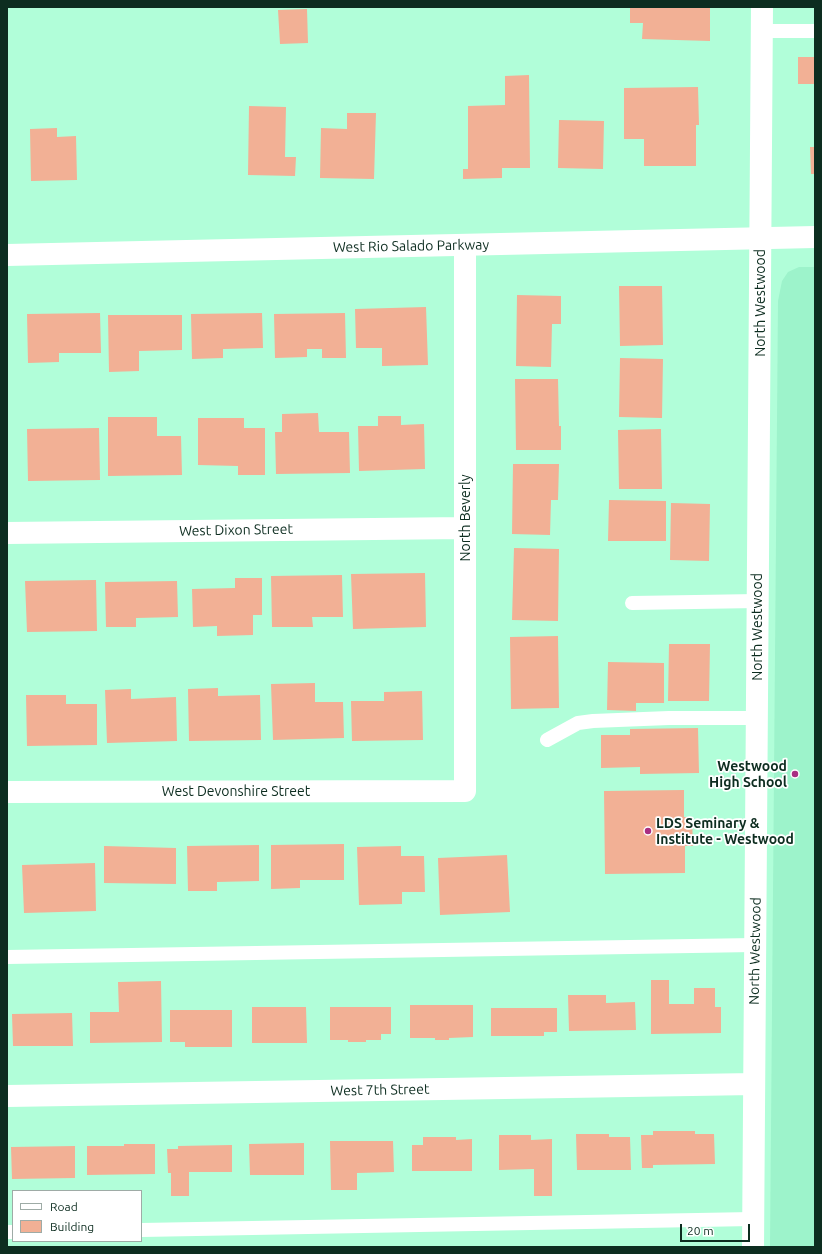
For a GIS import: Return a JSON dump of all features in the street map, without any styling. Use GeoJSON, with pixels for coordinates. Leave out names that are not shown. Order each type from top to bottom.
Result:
{"type":"FeatureCollection","features":[{"type":"Feature","properties":{"kind":"street","name":"North Westwood"},"geometry":{"type":"LineString","coordinates":[[753,1247],[752,1219],[762,7]]}},
{"type":"Feature","properties":{"kind":"street","name":"West Rio Salado Parkway"},"geometry":{"type":"LineString","coordinates":[[7,255],[815,236]]}},
{"type":"Feature","properties":{"kind":"street","name":"North Beverly"},"geometry":{"type":"LineString","coordinates":[[465,245],[465,791]]}},
{"type":"Feature","properties":{"kind":"street","name":"West Dixon Street"},"geometry":{"type":"LineString","coordinates":[[7,533],[465,528]]}},
{"type":"Feature","properties":{"kind":"street","name":"West Devonshire Street"},"geometry":{"type":"LineString","coordinates":[[7,792],[465,791]]}},
{"type":"Feature","properties":{"kind":"street","name":"West 7th Street"},"geometry":{"type":"LineString","coordinates":[[7,1096],[754,1084]]}},
{"type":"Feature","properties":{"kind":"lane"},"geometry":{"type":"LineString","coordinates":[[762,31],[815,31]]}},
{"type":"Feature","properties":{"kind":"lane"},"geometry":{"type":"LineString","coordinates":[[632,603],[758,601]]}},
{"type":"Feature","properties":{"kind":"lane"},"geometry":{"type":"LineString","coordinates":[[547,740],[578,723],[592,721],[669,718],[757,718]]}},
{"type":"Feature","properties":{"kind":"lane"},"geometry":{"type":"LineString","coordinates":[[7,957],[754,945]]}},
{"type":"Feature","properties":{"kind":"lane"},"geometry":{"type":"LineString","coordinates":[[142,1230],[752,1219]]}},
{"type":"Feature","properties":{"kind":"shaded area","name":"Westwood High School"},"geometry":{"type":"Polygon","coordinates":[[[799,267],[815,267],[815,1247],[770,1247],[778,301],[782,281],[788,272],[799,267]]]}},
{"type":"Feature","properties":{"kind":"building"},"geometry":{"type":"Polygon","coordinates":[[[630,7],[710,7],[710,41],[642,39],[643,23],[630,23],[630,7]]]}},
{"type":"Feature","properties":{"kind":"building"},"geometry":{"type":"Polygon","coordinates":[[[307,9],[308,43],[280,44],[278,10],[307,9]]]}},
{"type":"Feature","properties":{"kind":"building"},"geometry":{"type":"Polygon","coordinates":[[[798,57],[815,57],[815,84],[798,84],[798,57]]]}},
{"type":"Feature","properties":{"kind":"building"},"geometry":{"type":"Polygon","coordinates":[[[529,75],[530,168],[502,168],[502,178],[463,179],[463,169],[468,169],[468,106],[505,105],[505,76],[529,75]]]}},
{"type":"Feature","properties":{"kind":"building"},"geometry":{"type":"Polygon","coordinates":[[[698,87],[699,125],[696,125],[696,166],[644,166],[644,139],[624,139],[624,88],[698,87]]]}},
{"type":"Feature","properties":{"kind":"building"},"geometry":{"type":"Polygon","coordinates":[[[249,106],[286,107],[285,157],[296,157],[295,176],[248,175],[249,106]]]}},
{"type":"Feature","properties":{"kind":"building"},"geometry":{"type":"Polygon","coordinates":[[[347,113],[376,113],[374,179],[320,178],[321,128],[347,129],[347,113]]]}},
{"type":"Feature","properties":{"kind":"building"},"geometry":{"type":"Polygon","coordinates":[[[559,120],[604,121],[603,169],[558,168],[559,120]]]}},
{"type":"Feature","properties":{"kind":"building"},"geometry":{"type":"Polygon","coordinates":[[[57,128],[57,137],[76,136],[77,180],[31,181],[30,129],[57,128]]]}},
{"type":"Feature","properties":{"kind":"building"},"geometry":{"type":"Polygon","coordinates":[[[810,147],[815,147],[815,174],[811,174],[810,147]]]}},
{"type":"Feature","properties":{"kind":"building"},"geometry":{"type":"Polygon","coordinates":[[[619,286],[662,286],[663,345],[620,346],[619,286]]]}},
{"type":"Feature","properties":{"kind":"building"},"geometry":{"type":"Polygon","coordinates":[[[517,295],[561,296],[561,324],[552,324],[551,367],[516,366],[517,295]]]}},
{"type":"Feature","properties":{"kind":"building"},"geometry":{"type":"Polygon","coordinates":[[[426,307],[428,365],[382,366],[382,348],[356,348],[355,309],[426,307]]]}},
{"type":"Feature","properties":{"kind":"building"},"geometry":{"type":"Polygon","coordinates":[[[100,313],[101,353],[59,353],[59,362],[28,363],[27,314],[100,313]]]}},
{"type":"Feature","properties":{"kind":"building"},"geometry":{"type":"Polygon","coordinates":[[[262,313],[263,348],[223,349],[223,358],[192,359],[191,314],[262,313]]]}},
{"type":"Feature","properties":{"kind":"building"},"geometry":{"type":"Polygon","coordinates":[[[345,313],[346,358],[322,358],[322,349],[307,349],[307,357],[275,358],[274,314],[345,313]]]}},
{"type":"Feature","properties":{"kind":"building"},"geometry":{"type":"Polygon","coordinates":[[[108,315],[182,315],[182,350],[139,351],[139,371],[109,372],[108,315]]]}},
{"type":"Feature","properties":{"kind":"building"},"geometry":{"type":"Polygon","coordinates":[[[620,358],[663,359],[662,418],[619,417],[620,358]]]}},
{"type":"Feature","properties":{"kind":"building"},"geometry":{"type":"Polygon","coordinates":[[[515,379],[558,379],[561,450],[516,450],[515,379]]]}},
{"type":"Feature","properties":{"kind":"building"},"geometry":{"type":"Polygon","coordinates":[[[318,413],[319,432],[349,432],[350,473],[276,474],[275,432],[282,432],[282,414],[318,413]]]}},
{"type":"Feature","properties":{"kind":"building"},"geometry":{"type":"Polygon","coordinates":[[[378,416],[401,416],[401,425],[424,424],[425,469],[359,471],[358,426],[378,426],[378,416]]]}},
{"type":"Feature","properties":{"kind":"building"},"geometry":{"type":"Polygon","coordinates":[[[108,417],[157,417],[157,436],[181,436],[182,475],[108,476],[108,417]]]}},
{"type":"Feature","properties":{"kind":"building"},"geometry":{"type":"Polygon","coordinates":[[[198,418],[244,418],[244,428],[265,428],[265,475],[238,475],[238,466],[198,465],[198,418]]]}},
{"type":"Feature","properties":{"kind":"building"},"geometry":{"type":"Polygon","coordinates":[[[99,428],[100,480],[28,481],[27,429],[99,428]]]}},
{"type":"Feature","properties":{"kind":"building"},"geometry":{"type":"Polygon","coordinates":[[[661,429],[662,489],[619,489],[618,430],[661,429]]]}},
{"type":"Feature","properties":{"kind":"building"},"geometry":{"type":"Polygon","coordinates":[[[513,464],[559,464],[558,500],[551,500],[550,535],[512,534],[513,464]]]}},
{"type":"Feature","properties":{"kind":"building"},"geometry":{"type":"Polygon","coordinates":[[[609,500],[666,501],[666,541],[608,541],[609,500]]]}},
{"type":"Feature","properties":{"kind":"building"},"geometry":{"type":"Polygon","coordinates":[[[671,503],[710,504],[709,561],[670,560],[671,503]]]}},
{"type":"Feature","properties":{"kind":"building"},"geometry":{"type":"Polygon","coordinates":[[[514,548],[559,549],[558,621],[512,620],[514,548]]]}},
{"type":"Feature","properties":{"kind":"building"},"geometry":{"type":"Polygon","coordinates":[[[425,573],[426,627],[353,629],[351,574],[425,573]]]}},
{"type":"Feature","properties":{"kind":"building"},"geometry":{"type":"Polygon","coordinates":[[[342,575],[343,617],[312,617],[313,627],[272,627],[271,576],[342,575]]]}},
{"type":"Feature","properties":{"kind":"building"},"geometry":{"type":"Polygon","coordinates":[[[235,578],[262,578],[262,615],[253,615],[253,635],[217,636],[217,626],[193,627],[192,589],[235,588],[235,578]]]}},
{"type":"Feature","properties":{"kind":"building"},"geometry":{"type":"Polygon","coordinates":[[[96,580],[97,631],[27,632],[25,581],[96,580]]]}},
{"type":"Feature","properties":{"kind":"building"},"geometry":{"type":"Polygon","coordinates":[[[177,581],[178,617],[136,618],[136,627],[106,627],[105,582],[177,581]]]}},
{"type":"Feature","properties":{"kind":"building"},"geometry":{"type":"Polygon","coordinates":[[[558,636],[559,708],[511,709],[510,637],[558,636]]]}},
{"type":"Feature","properties":{"kind":"building"},"geometry":{"type":"Polygon","coordinates":[[[669,644],[710,644],[709,701],[668,701],[669,644]]]}},
{"type":"Feature","properties":{"kind":"building"},"geometry":{"type":"Polygon","coordinates":[[[608,662],[664,663],[664,703],[636,703],[636,711],[607,710],[608,662]]]}},
{"type":"Feature","properties":{"kind":"building"},"geometry":{"type":"Polygon","coordinates":[[[315,683],[315,702],[343,702],[344,738],[273,740],[271,684],[315,683]]]}},
{"type":"Feature","properties":{"kind":"building"},"geometry":{"type":"Polygon","coordinates":[[[218,688],[218,696],[260,695],[261,740],[189,741],[188,689],[218,688]]]}},
{"type":"Feature","properties":{"kind":"building"},"geometry":{"type":"Polygon","coordinates":[[[131,689],[131,699],[176,697],[177,741],[107,743],[105,690],[131,689]]]}},
{"type":"Feature","properties":{"kind":"building"},"geometry":{"type":"Polygon","coordinates":[[[422,691],[423,740],[352,741],[351,701],[384,701],[384,692],[422,691]]]}},
{"type":"Feature","properties":{"kind":"building"},"geometry":{"type":"Polygon","coordinates":[[[26,695],[66,695],[66,704],[97,704],[97,745],[27,746],[26,695]]]}},
{"type":"Feature","properties":{"kind":"building"},"geometry":{"type":"Polygon","coordinates":[[[698,728],[699,773],[640,774],[640,767],[601,768],[601,735],[630,735],[630,729],[698,728]]]}},
{"type":"Feature","properties":{"kind":"building","name":"LDS Seminary & Institute - Westwood"},"geometry":{"type":"Polygon","coordinates":[[[684,790],[684,817],[692,817],[693,846],[685,846],[685,873],[605,874],[604,791],[684,790]]]}},
{"type":"Feature","properties":{"kind":"building"},"geometry":{"type":"Polygon","coordinates":[[[344,844],[344,880],[300,880],[300,888],[271,889],[271,845],[344,844]]]}},
{"type":"Feature","properties":{"kind":"building"},"geometry":{"type":"Polygon","coordinates":[[[259,845],[259,881],[217,882],[217,891],[188,891],[187,846],[259,845]]]}},
{"type":"Feature","properties":{"kind":"building"},"geometry":{"type":"Polygon","coordinates":[[[104,846],[176,848],[176,884],[104,883],[104,846]]]}},
{"type":"Feature","properties":{"kind":"building"},"geometry":{"type":"Polygon","coordinates":[[[401,846],[401,856],[424,856],[425,892],[402,892],[402,904],[359,905],[357,847],[401,846]]]}},
{"type":"Feature","properties":{"kind":"building"},"geometry":{"type":"Polygon","coordinates":[[[507,855],[510,912],[440,915],[438,858],[507,855]]]}},
{"type":"Feature","properties":{"kind":"building"},"geometry":{"type":"Polygon","coordinates":[[[95,863],[96,911],[24,913],[22,865],[95,863]]]}},
{"type":"Feature","properties":{"kind":"building"},"geometry":{"type":"Polygon","coordinates":[[[651,980],[669,980],[669,1004],[694,1004],[694,988],[715,988],[715,1007],[721,1007],[721,1033],[651,1034],[651,980]]]}},
{"type":"Feature","properties":{"kind":"building"},"geometry":{"type":"Polygon","coordinates":[[[161,981],[162,1042],[90,1043],[90,1012],[119,1012],[118,982],[161,981]]]}},
{"type":"Feature","properties":{"kind":"building"},"geometry":{"type":"Polygon","coordinates":[[[568,995],[606,995],[606,1003],[635,1002],[636,1030],[569,1031],[568,995]]]}},
{"type":"Feature","properties":{"kind":"building"},"geometry":{"type":"Polygon","coordinates":[[[410,1005],[473,1005],[473,1037],[449,1038],[449,1040],[435,1040],[435,1038],[410,1038],[410,1005]]]}},
{"type":"Feature","properties":{"kind":"building"},"geometry":{"type":"Polygon","coordinates":[[[252,1007],[306,1007],[307,1043],[252,1043],[252,1007]]]}},
{"type":"Feature","properties":{"kind":"building"},"geometry":{"type":"Polygon","coordinates":[[[330,1007],[391,1007],[391,1034],[381,1034],[381,1040],[366,1040],[366,1042],[330,1040],[330,1007]]]}},
{"type":"Feature","properties":{"kind":"building"},"geometry":{"type":"Polygon","coordinates":[[[491,1008],[557,1008],[557,1032],[544,1032],[544,1036],[491,1036],[491,1008]]]}},
{"type":"Feature","properties":{"kind":"building"},"geometry":{"type":"Polygon","coordinates":[[[170,1010],[232,1010],[232,1047],[185,1047],[185,1042],[170,1042],[170,1010]]]}},
{"type":"Feature","properties":{"kind":"building"},"geometry":{"type":"Polygon","coordinates":[[[72,1013],[73,1046],[13,1046],[12,1014],[72,1013]]]}},
{"type":"Feature","properties":{"kind":"building"},"geometry":{"type":"Polygon","coordinates":[[[653,1131],[695,1131],[695,1134],[714,1134],[715,1164],[653,1165],[653,1168],[642,1168],[641,1135],[653,1135],[653,1131]]]}},
{"type":"Feature","properties":{"kind":"building"},"geometry":{"type":"Polygon","coordinates":[[[576,1134],[609,1134],[609,1137],[630,1137],[631,1170],[577,1170],[576,1134]]]}},
{"type":"Feature","properties":{"kind":"building"},"geometry":{"type":"Polygon","coordinates":[[[499,1135],[531,1135],[531,1140],[552,1139],[552,1196],[534,1196],[534,1169],[499,1170],[499,1135]]]}},
{"type":"Feature","properties":{"kind":"building"},"geometry":{"type":"Polygon","coordinates":[[[423,1137],[456,1137],[456,1140],[472,1139],[472,1171],[412,1171],[412,1145],[423,1145],[423,1137]]]}},
{"type":"Feature","properties":{"kind":"building"},"geometry":{"type":"Polygon","coordinates":[[[330,1141],[393,1141],[394,1172],[357,1173],[357,1190],[331,1190],[330,1141]]]}},
{"type":"Feature","properties":{"kind":"building"},"geometry":{"type":"Polygon","coordinates":[[[304,1143],[304,1175],[250,1175],[249,1144],[304,1143]]]}},
{"type":"Feature","properties":{"kind":"building"},"geometry":{"type":"Polygon","coordinates":[[[124,1144],[155,1144],[155,1174],[87,1175],[87,1146],[124,1146],[124,1144]]]}},
{"type":"Feature","properties":{"kind":"building"},"geometry":{"type":"Polygon","coordinates":[[[232,1145],[232,1172],[189,1172],[189,1196],[171,1196],[171,1173],[168,1173],[167,1149],[178,1149],[178,1146],[232,1145]]]}},
{"type":"Feature","properties":{"kind":"building"},"geometry":{"type":"Polygon","coordinates":[[[75,1146],[75,1178],[12,1179],[11,1147],[75,1146]]]}},
{"type":"Feature","properties":{"kind":"place","name":"Westwood High School"},"geometry":{"type":"Point","coordinates":[795,774]}},
{"type":"Feature","properties":{"kind":"place","name":"LDS Seminary & Institute - Westwood"},"geometry":{"type":"Point","coordinates":[648,831]}}]}
